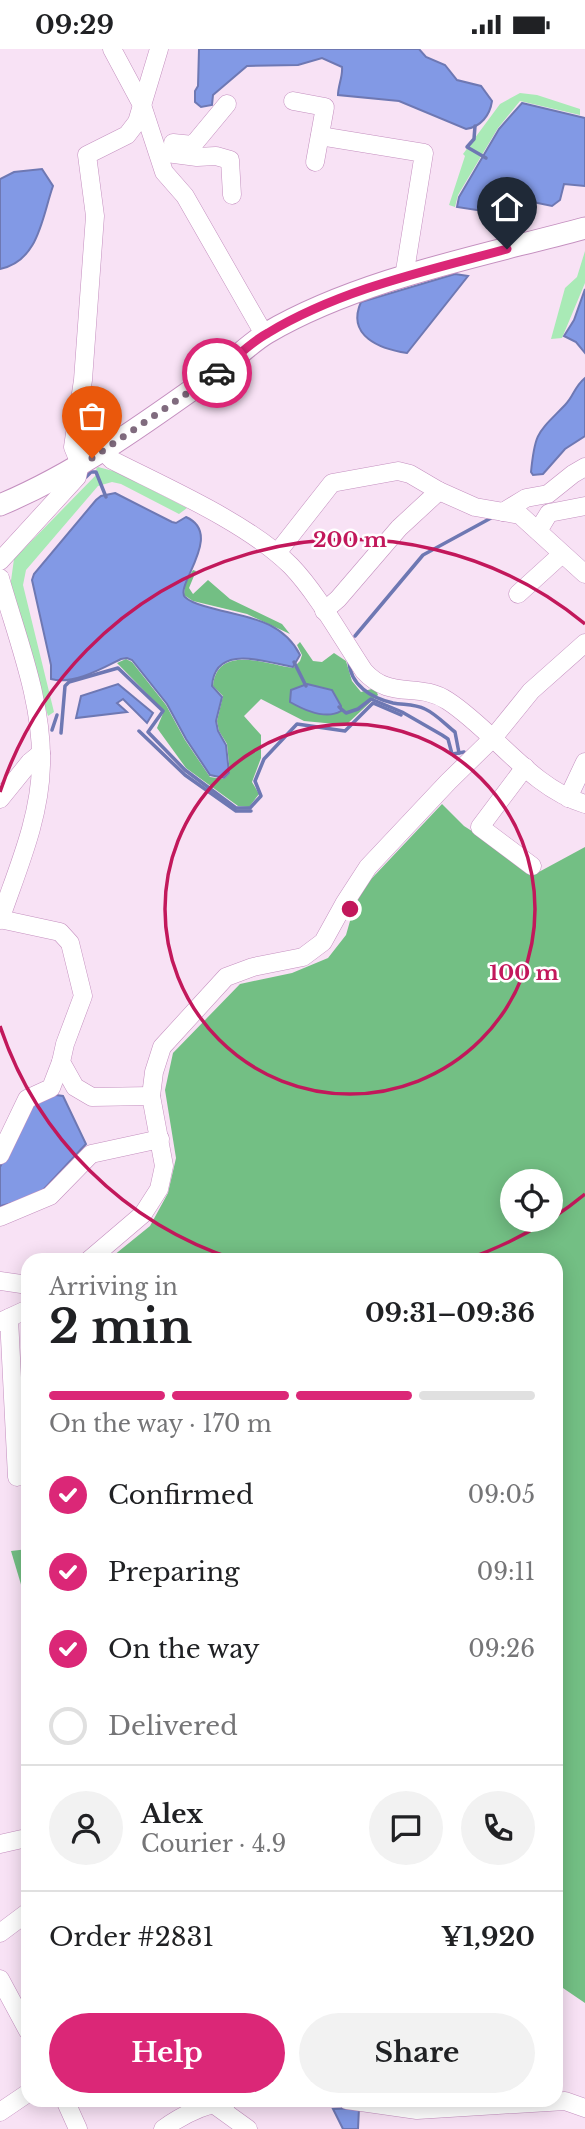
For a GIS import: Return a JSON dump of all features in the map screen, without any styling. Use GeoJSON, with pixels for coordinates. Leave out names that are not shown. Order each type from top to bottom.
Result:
{"type":"FeatureCollection","features":[{"type":"Feature","properties":{"kind":"main road"},"geometry":{"type":"LineString","coordinates":[[0,505],[36,489],[103,451],[238,357],[264,334],[378,284],[585,229]]}},
{"type":"Feature","properties":{"kind":"street"},"geometry":{"type":"LineString","coordinates":[[111,49],[142,105],[158,146],[164,172],[185,196],[264,334]]}},
{"type":"Feature","properties":{"kind":"street"},"geometry":{"type":"LineString","coordinates":[[0,561],[77,477],[80,464],[73,447],[83,380],[95,216],[87,155],[127,135],[137,122],[159,49]]}},
{"type":"Feature","properties":{"kind":"street"},"geometry":{"type":"LineString","coordinates":[[293,101],[325,107],[315,162]]}},
{"type":"Feature","properties":{"kind":"street"},"geometry":{"type":"LineString","coordinates":[[158,146],[193,145],[227,104]]}},
{"type":"Feature","properties":{"kind":"street"},"geometry":{"type":"LineString","coordinates":[[320,136],[424,153],[404,277]]}},
{"type":"Feature","properties":{"kind":"street"},"geometry":{"type":"LineString","coordinates":[[158,146],[197,157],[216,156],[230,160],[232,195]]}},
{"type":"Feature","properties":{"kind":"street"},"geometry":{"type":"LineString","coordinates":[[103,451],[112,460],[205,509],[277,553],[304,580],[373,681],[393,689],[421,691],[440,696],[525,767],[568,798],[585,804]]}},
{"type":"Feature","properties":{"kind":"street"},"geometry":{"type":"LineString","coordinates":[[503,512],[526,498],[548,494],[585,467]]}},
{"type":"Feature","properties":{"kind":"street"},"geometry":{"type":"LineString","coordinates":[[277,553],[332,483],[398,471],[410,474],[475,507],[520,515],[572,555],[585,574]]}},
{"type":"Feature","properties":{"kind":"street"},"geometry":{"type":"LineString","coordinates":[[324,611],[338,599],[399,528],[439,491]]}},
{"type":"Feature","properties":{"kind":"street"},"geometry":{"type":"LineString","coordinates":[[538,531],[549,513],[585,506]]}},
{"type":"Feature","properties":{"kind":"street"},"geometry":{"type":"LineString","coordinates":[[518,594],[572,555]]}},
{"type":"Feature","properties":{"kind":"street"},"geometry":{"type":"LineString","coordinates":[[0,578],[33,695],[41,753],[36,809],[0,920],[60,932],[70,943],[83,996],[51,1088],[27,1099],[0,1155]]}},
{"type":"Feature","properties":{"kind":"street"},"geometry":{"type":"LineString","coordinates":[[97,1253],[143,1214],[159,1189],[164,1166],[151,1096],[154,1072],[162,1047],[226,977],[253,967],[303,957],[323,942],[368,867],[448,782],[493,739],[531,691],[585,643]]}},
{"type":"Feature","properties":{"kind":"street"},"geometry":{"type":"LineString","coordinates":[[0,799],[30,762],[41,753]]}},
{"type":"Feature","properties":{"kind":"street"},"geometry":{"type":"LineString","coordinates":[[568,798],[585,762]]}},
{"type":"Feature","properties":{"kind":"street"},"geometry":{"type":"LineString","coordinates":[[525,767],[480,827],[532,866]]}},
{"type":"Feature","properties":{"kind":"street"},"geometry":{"type":"LineString","coordinates":[[61,1062],[75,1087],[92,1097],[151,1096]]}},
{"type":"Feature","properties":{"kind":"street"},"geometry":{"type":"LineString","coordinates":[[0,1217],[50,1196],[91,1154],[160,1139]]}},
{"type":"Feature","properties":{"kind":"street"},"geometry":{"type":"LineString","coordinates":[[0,1281],[21,1284]]}},
{"type":"Feature","properties":{"kind":"street"},"geometry":{"type":"LineString","coordinates":[[15,1476],[4,1320],[21,1312]]}},
{"type":"Feature","properties":{"kind":"street"},"geometry":{"type":"LineString","coordinates":[[0,1844],[21,1839]]}},
{"type":"Feature","properties":{"kind":"street"},"geometry":{"type":"LineString","coordinates":[[0,1933],[21,1917]]}},
{"type":"Feature","properties":{"kind":"street"},"geometry":{"type":"LineString","coordinates":[[0,1979],[21,2018]]}},
{"type":"Feature","properties":{"kind":"street"},"geometry":{"type":"LineString","coordinates":[[0,2112],[21,2098]]}},
{"type":"Feature","properties":{"kind":"street"},"geometry":{"type":"LineString","coordinates":[[563,2101],[585,2108]]}},
{"type":"Feature","properties":{"kind":"street"},"geometry":{"type":"LineString","coordinates":[[68,2107],[78,2129]]}},
{"type":"Feature","properties":{"kind":"street"},"geometry":{"type":"LineString","coordinates":[[163,2129],[180,2116],[206,2107]]}},
{"type":"Feature","properties":{"kind":"street"},"geometry":{"type":"LineString","coordinates":[[225,2107],[248,2129]]}},
{"type":"Feature","properties":{"kind":"street"},"geometry":{"type":"LineString","coordinates":[[400,2107],[417,2110],[466,2107]]}},
{"type":"Feature","properties":{"kind":"green space"},"geometry":{"type":"Polygon","coordinates":[[[520,93],[537,95],[580,109],[580,115],[520,101],[498,128],[458,195],[455,207],[449,205],[465,156],[463,154],[500,104],[520,93]]]}},
{"type":"Feature","properties":{"kind":"green space"},"geometry":{"type":"Polygon","coordinates":[[[585,251],[585,283],[562,338],[551,339],[565,288],[577,277],[585,251]]]}},
{"type":"Feature","properties":{"kind":"green space"},"geometry":{"type":"Polygon","coordinates":[[[98,467],[117,472],[187,508],[179,514],[121,484],[112,482],[98,486],[26,570],[23,585],[54,712],[48,716],[10,588],[14,559],[98,473],[98,467]]]}},
{"type":"Feature","properties":{"kind":"green space"},"geometry":{"type":"Polygon","coordinates":[[[193,570],[196,571],[189,588],[193,594],[208,580],[230,599],[282,624],[290,634],[247,614],[193,601],[184,595],[185,584],[193,570]]]}},
{"type":"Feature","properties":{"kind":"green space"},"geometry":{"type":"Polygon","coordinates":[[[300,642],[313,661],[322,662],[334,653],[346,661],[352,681],[361,692],[375,688],[378,695],[346,725],[304,721],[261,699],[244,716],[261,735],[261,758],[252,782],[259,794],[249,807],[238,806],[186,768],[157,728],[164,711],[117,663],[126,659],[132,662],[166,705],[210,777],[224,779],[230,773],[227,744],[219,731],[217,721],[223,696],[213,686],[216,673],[223,665],[244,660],[293,668],[302,655],[297,645],[300,642]]]}},
{"type":"Feature","properties":{"kind":"green space"},"geometry":{"type":"Polygon","coordinates":[[[442,804],[464,826],[537,873],[585,847],[585,2003],[563,1988],[563,1253],[117,1253],[150,1226],[168,1193],[176,1158],[165,1090],[173,1053],[240,984],[292,973],[328,958],[346,935],[358,893],[442,804]]]}},
{"type":"Feature","properties":{"kind":"green space"},"geometry":{"type":"Polygon","coordinates":[[[21,1550],[21,1585],[11,1551],[21,1550]]]}},
{"type":"Feature","properties":{"kind":"water"},"geometry":{"type":"Polygon","coordinates":[[[199,49],[419,49],[426,57],[445,65],[457,80],[481,86],[492,101],[484,119],[476,126],[466,129],[399,101],[338,95],[342,67],[322,58],[298,65],[247,66],[213,95],[212,105],[201,107],[195,102],[199,49]]]}},
{"type":"Feature","properties":{"kind":"water"},"geometry":{"type":"Polygon","coordinates":[[[522,103],[585,118],[585,186],[564,184],[560,200],[552,206],[528,201],[496,213],[457,207],[459,197],[499,129],[522,103]]]}},
{"type":"Feature","properties":{"kind":"water"},"geometry":{"type":"Polygon","coordinates":[[[42,169],[53,186],[37,236],[23,257],[0,269],[0,179],[14,172],[42,169]]]}},
{"type":"Feature","properties":{"kind":"water"},"geometry":{"type":"Polygon","coordinates":[[[455,274],[468,276],[407,353],[377,344],[362,332],[358,324],[361,302],[455,274]]]}},
{"type":"Feature","properties":{"kind":"water"},"geometry":{"type":"Polygon","coordinates":[[[585,289],[585,353],[576,342],[564,336],[574,320],[585,289]]]}},
{"type":"Feature","properties":{"kind":"water"},"geometry":{"type":"Polygon","coordinates":[[[585,378],[585,436],[565,449],[543,474],[533,475],[533,458],[539,434],[585,378]]]}},
{"type":"Feature","properties":{"kind":"water"},"geometry":{"type":"Polygon","coordinates":[[[115,493],[172,522],[176,523],[186,517],[197,525],[201,535],[200,547],[183,591],[187,599],[271,626],[292,642],[300,655],[293,667],[243,659],[222,664],[215,673],[212,686],[222,697],[216,721],[226,745],[229,773],[224,778],[210,775],[167,704],[132,660],[121,659],[78,678],[51,679],[51,665],[32,580],[34,574],[96,500],[115,493]]]}},
{"type":"Feature","properties":{"kind":"water"},"geometry":{"type":"Polygon","coordinates":[[[118,684],[153,713],[147,723],[123,699],[117,703],[127,712],[76,718],[81,696],[118,684]]]}},
{"type":"Feature","properties":{"kind":"water"},"geometry":{"type":"Polygon","coordinates":[[[307,684],[332,690],[341,711],[322,714],[308,711],[290,702],[291,690],[307,684]]]}},
{"type":"Feature","properties":{"kind":"water"},"geometry":{"type":"Polygon","coordinates":[[[48,1094],[63,1096],[86,1144],[44,1189],[25,1200],[0,1206],[0,1167],[30,1104],[48,1094]]]}},
{"type":"Feature","properties":{"kind":"water"},"geometry":{"type":"Polygon","coordinates":[[[359,2108],[358,2129],[343,2129],[333,2109],[359,2108]]]}},
{"type":"Feature","properties":{"kind":"waterway"},"geometry":{"type":"LineString","coordinates":[[475,126],[474,139],[467,147],[486,158]]}},
{"type":"Feature","properties":{"kind":"waterway"},"geometry":{"type":"LineString","coordinates":[[86,477],[91,472],[96,472],[106,497]]}},
{"type":"Feature","properties":{"kind":"waterway"},"geometry":{"type":"LineString","coordinates":[[355,636],[423,555],[491,518]]}},
{"type":"Feature","properties":{"kind":"waterway"},"geometry":{"type":"LineString","coordinates":[[349,661],[353,677],[363,689],[385,701],[417,706],[429,711],[455,732],[459,753],[464,752]]}},
{"type":"Feature","properties":{"kind":"waterway"},"geometry":{"type":"LineString","coordinates":[[294,662],[306,686]]}},
{"type":"Feature","properties":{"kind":"waterway"},"geometry":{"type":"LineString","coordinates":[[61,733],[65,686],[69,682],[118,668],[163,711],[148,732],[185,770],[236,808],[250,808],[261,796],[255,781],[264,759],[297,724],[345,731],[373,703],[401,715]]}},
{"type":"Feature","properties":{"kind":"waterway"},"geometry":{"type":"LineString","coordinates":[[339,707],[346,713],[358,709],[371,699],[402,712],[442,735],[448,739],[452,754],[459,753]]}},
{"type":"Feature","properties":{"kind":"waterway"},"geometry":{"type":"LineString","coordinates":[[52,730],[57,715]]}},
{"type":"Feature","properties":{"kind":"waterway"},"geometry":{"type":"LineString","coordinates":[[139,731],[185,775],[236,811],[251,811]]}},
{"type":"Feature","properties":{"kind":"way so far"},"geometry":{"type":"LineString","coordinates":[[92,458],[217,373]]}},
{"type":"Feature","properties":{"kind":"route"},"geometry":{"type":"LineString","coordinates":[[217,373],[264,334],[337,300],[378,284],[507,249]]}}]}
